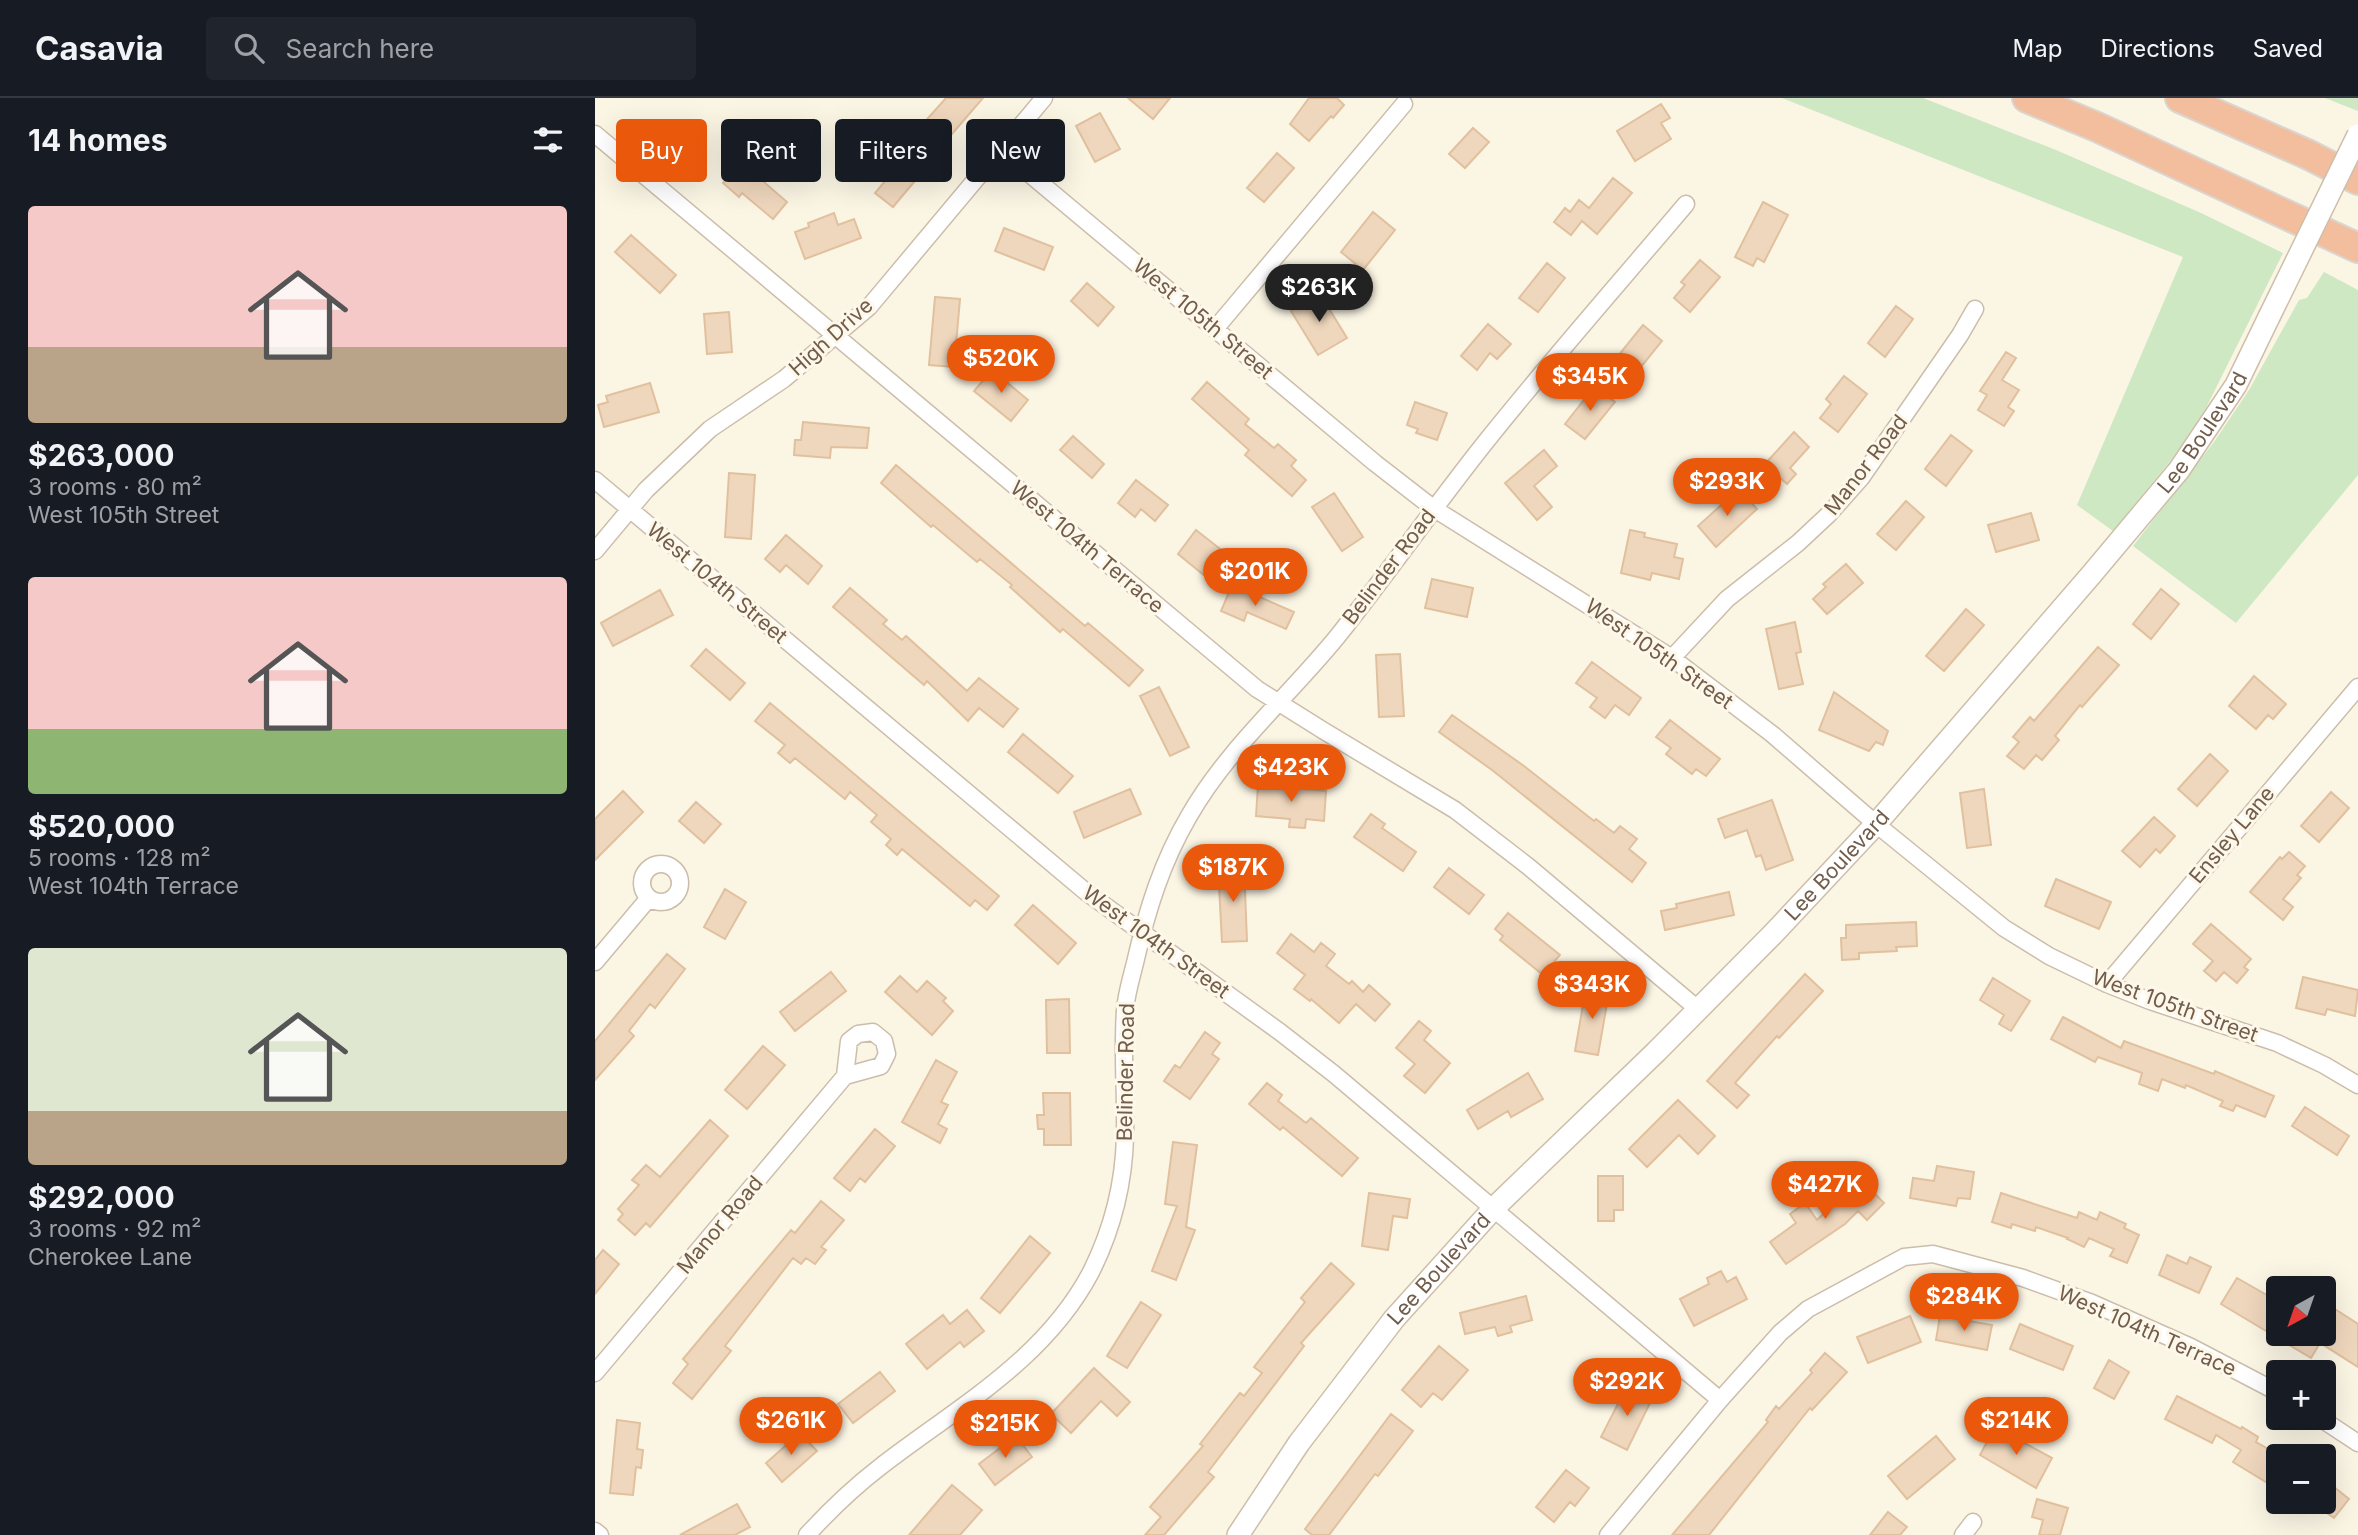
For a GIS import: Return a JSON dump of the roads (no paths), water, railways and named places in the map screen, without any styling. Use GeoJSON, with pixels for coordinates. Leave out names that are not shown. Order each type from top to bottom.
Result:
{"type":"FeatureCollection","features":[{"type":"Feature","properties":{"kind":"highway"},"geometry":{"type":"LineString","coordinates":[[2027,98],[2122,138],[2358,248]]}},
{"type":"Feature","properties":{"kind":"highway"},"geometry":{"type":"LineString","coordinates":[[2180,98],[2309,155],[2358,180]]}},
{"type":"Feature","properties":{"kind":"street","name":"High Drive"},"geometry":{"type":"LineString","coordinates":[[1027,119],[1044,98]]}},
{"type":"Feature","properties":{"kind":"street"},"geometry":{"type":"LineString","coordinates":[[1215,329],[1404,104]]}},
{"type":"Feature","properties":{"kind":"street","name":"West 104th Terrace"},"geometry":{"type":"LineString","coordinates":[[595,134],[1257,689],[1455,810],[1529,867],[1699,1010]]}},
{"type":"Feature","properties":{"kind":"street","name":"Lee Boulevard"},"geometry":{"type":"LineString","coordinates":[[1238,1535],[1299,1443],[1385,1329],[1494,1208],[1699,1010],[1876,824],[2179,470],[2236,385],[2358,135]]}},
{"type":"Feature","properties":{"kind":"street","name":"High Drive"},"geometry":{"type":"LineString","coordinates":[[595,551],[673,462],[710,429],[784,379],[869,307],[974,182]]}},
{"type":"Feature","properties":{"kind":"street","name":"West 105th Street"},"geometry":{"type":"LineString","coordinates":[[1039,182],[1433,508],[1672,658],[1772,734],[1876,824],[2004,928],[2049,956],[2107,984],[2277,1043],[2355,1079]]}},
{"type":"Feature","properties":{"kind":"street","name":"Belinder Road"},"geometry":{"type":"LineString","coordinates":[[807,1535],[876,1470],[1019,1363],[1071,1305],[1091,1270],[1116,1202],[1124,1158],[1125,1005],[1151,896],[1163,865],[1188,817],[1209,783],[1299,683],[1491,435],[1686,204]]}},
{"type":"Feature","properties":{"kind":"street","name":"Manor Road"},"geometry":{"type":"LineString","coordinates":[[1672,658],[1727,599],[1798,544],[1861,478],[1960,335],[1975,309]]}},
{"type":"Feature","properties":{"kind":"street","name":"West 104th Street"},"geometry":{"type":"LineString","coordinates":[[595,480],[1086,892],[1312,1057],[1720,1400]]}},
{"type":"Feature","properties":{"kind":"street","name":"Ensley Lane"},"geometry":{"type":"LineString","coordinates":[[2107,984],[2358,687]]}},
{"type":"Feature","properties":{"kind":"street"},"geometry":{"type":"LineString","coordinates":[[595,962],[649,898]]}},
{"type":"Feature","properties":{"kind":"street","name":"Manor Road"},"geometry":{"type":"LineString","coordinates":[[595,1373],[845,1076]]}},
{"type":"Feature","properties":{"kind":"street","name":"West 104th Terrace"},"geometry":{"type":"LineString","coordinates":[[1608,1535],[1720,1400],[1780,1333],[1808,1309],[1904,1257],[1933,1254],[2023,1278],[2091,1303],[2191,1347],[2266,1385]]}},
{"type":"Feature","properties":{"kind":"street"},"geometry":{"type":"LineString","coordinates":[[2336,1429],[2358,1443]]}},
{"type":"Feature","properties":{"kind":"street"},"geometry":{"type":"LineString","coordinates":[[595,1531],[600,1535]]}}]}
